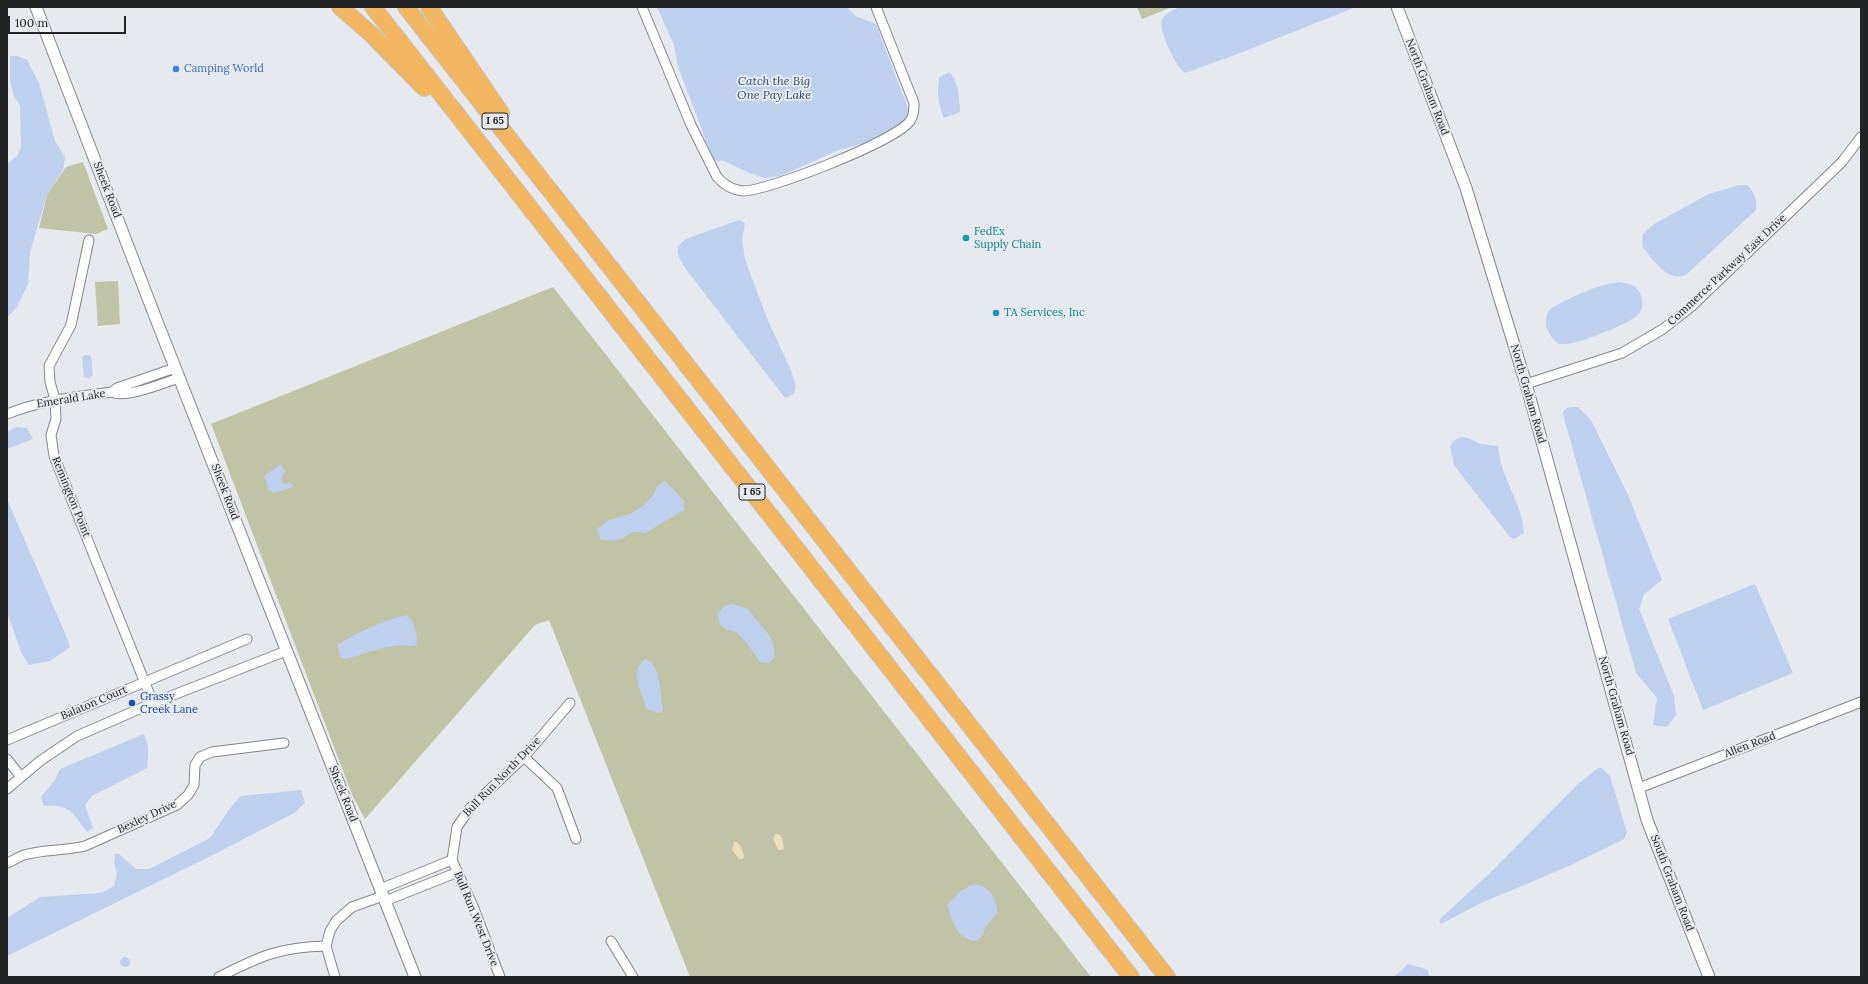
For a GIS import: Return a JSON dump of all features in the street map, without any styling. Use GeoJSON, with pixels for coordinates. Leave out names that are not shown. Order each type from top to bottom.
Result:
{"type":"FeatureCollection","features":[{"type":"Feature","properties":{"kind":"highway"},"geometry":{"type":"LineString","coordinates":[[340,7],[371,34],[470,133]]}},
{"type":"Feature","properties":{"kind":"highway","name":"I 65"},"geometry":{"type":"LineString","coordinates":[[373,7],[1131,977]]}},
{"type":"Feature","properties":{"kind":"highway","name":"I 65"},"geometry":{"type":"LineString","coordinates":[[406,7],[584,236],[1167,977]]}},
{"type":"Feature","properties":{"kind":"highway"},"geometry":{"type":"LineString","coordinates":[[429,7],[584,236]]}},
{"type":"Feature","properties":{"kind":"street","name":"Sheek Road"},"geometry":{"type":"LineString","coordinates":[[36,7],[177,373],[415,977]]}},
{"type":"Feature","properties":{"kind":"street"},"geometry":{"type":"LineString","coordinates":[[642,7],[692,125],[717,177],[723,183],[742,191],[763,188],[880,142],[910,121],[914,113],[914,103],[876,7]]}},
{"type":"Feature","properties":{"kind":"street","name":"North Graham Road"},"geometry":{"type":"LineString","coordinates":[[1397,7],[1466,188],[1526,384],[1639,788]]}},
{"type":"Feature","properties":{"kind":"street","name":"Commerce Parkway East Drive"},"geometry":{"type":"LineString","coordinates":[[1526,384],[1622,353],[1644,342],[1674,321],[1830,173],[1861,138]]}},
{"type":"Feature","properties":{"kind":"street","name":"Remington Point"},"geometry":{"type":"LineString","coordinates":[[89,240],[71,325],[49,366],[50,382],[55,399],[56,418],[51,436],[54,456],[154,703]]}},
{"type":"Feature","properties":{"kind":"street","name":"Emerald Lake"},"geometry":{"type":"LineString","coordinates":[[7,414],[29,405],[55,399],[112,392],[118,388],[177,373]]}},
{"type":"Feature","properties":{"kind":"street","name":"Balaton Court"},"geometry":{"type":"LineString","coordinates":[[7,740],[247,639]]}},
{"type":"Feature","properties":{"kind":"street"},"geometry":{"type":"LineString","coordinates":[[7,789],[55,750],[77,736],[154,703],[286,651]]}},
{"type":"Feature","properties":{"kind":"street","name":"Allen Road"},"geometry":{"type":"LineString","coordinates":[[1639,788],[1861,702]]}},
{"type":"Feature","properties":{"kind":"street","name":"Bull Run North Drive"},"geometry":{"type":"LineString","coordinates":[[452,860],[457,827],[462,817],[524,757],[570,703]]}},
{"type":"Feature","properties":{"kind":"street","name":"Bexley Drive"},"geometry":{"type":"LineString","coordinates":[[7,864],[24,855],[85,846],[177,805],[188,795],[194,785],[195,765],[200,757],[212,752],[284,743]]}},
{"type":"Feature","properties":{"kind":"street"},"geometry":{"type":"LineString","coordinates":[[524,757],[557,788],[576,839]]}},
{"type":"Feature","properties":{"kind":"street"},"geometry":{"type":"LineString","coordinates":[[7,759],[21,777]]}},
{"type":"Feature","properties":{"kind":"street","name":"South Graham Road"},"geometry":{"type":"LineString","coordinates":[[1639,788],[1647,820],[1709,977]]}},
{"type":"Feature","properties":{"kind":"street"},"geometry":{"type":"LineString","coordinates":[[335,977],[326,946],[330,932],[342,914],[352,907],[382,895],[452,860]]}},
{"type":"Feature","properties":{"kind":"street","name":"Bull Run West Drive"},"geometry":{"type":"LineString","coordinates":[[452,860],[474,906],[500,977]]}},
{"type":"Feature","properties":{"kind":"street"},"geometry":{"type":"LineString","coordinates":[[382,895],[458,872]]}},
{"type":"Feature","properties":{"kind":"street"},"geometry":{"type":"LineString","coordinates":[[611,941],[633,977]]}},
{"type":"Feature","properties":{"kind":"street"},"geometry":{"type":"LineString","coordinates":[[219,977],[267,954],[301,947],[326,946]]}},
{"type":"Feature","properties":{"kind":"green space"},"geometry":{"type":"Polygon","coordinates":[[[1137,7],[1172,7],[1142,19],[1137,7]]]}},
{"type":"Feature","properties":{"kind":"green space"},"geometry":{"type":"Polygon","coordinates":[[[83,162],[108,229],[96,234],[39,228],[47,195],[66,167],[83,162]]]}},
{"type":"Feature","properties":{"kind":"green space"},"geometry":{"type":"Polygon","coordinates":[[[118,281],[120,324],[98,326],[95,282],[118,281]]]}},
{"type":"Feature","properties":{"kind":"green space"},"geometry":{"type":"Polygon","coordinates":[[[553,287],[1091,977],[690,977],[549,620],[535,625],[365,819],[353,797],[211,424],[553,287]]]}},
{"type":"Feature","properties":{"kind":"sand"},"geometry":{"type":"Polygon","coordinates":[[[775,834],[779,834],[782,838],[784,849],[778,850],[773,838],[775,834]]]}},
{"type":"Feature","properties":{"kind":"sand"},"geometry":{"type":"Polygon","coordinates":[[[734,842],[737,842],[740,845],[744,855],[743,859],[739,859],[732,850],[734,842]]]}},
{"type":"Feature","properties":{"kind":"water","name":"Catch the Big One Pay Lake"},"geometry":{"type":"Polygon","coordinates":[[[657,7],[847,7],[855,16],[876,24],[909,111],[908,118],[875,140],[839,150],[780,176],[765,178],[749,173],[722,160],[717,162],[712,157],[678,66],[674,45],[657,7]]]}},
{"type":"Feature","properties":{"kind":"water"},"geometry":{"type":"Polygon","coordinates":[[[1180,7],[1356,7],[1235,55],[1185,73],[1177,64],[1165,40],[1161,25],[1165,15],[1180,7]]]}},
{"type":"Feature","properties":{"kind":"water"},"geometry":{"type":"Polygon","coordinates":[[[10,56],[18,56],[27,60],[39,83],[55,141],[65,157],[63,170],[47,195],[30,252],[28,284],[17,307],[7,318],[7,164],[17,156],[21,147],[20,106],[14,96],[10,82],[10,56]]]}},
{"type":"Feature","properties":{"kind":"water"},"geometry":{"type":"Polygon","coordinates":[[[949,72],[955,80],[959,96],[960,112],[944,118],[939,103],[938,83],[939,78],[949,72]]]}},
{"type":"Feature","properties":{"kind":"water"},"geometry":{"type":"Polygon","coordinates":[[[1739,185],[1747,185],[1752,190],[1756,200],[1756,210],[1687,274],[1681,277],[1674,276],[1662,270],[1643,247],[1643,234],[1654,224],[1709,194],[1739,185]]]}},
{"type":"Feature","properties":{"kind":"water"},"geometry":{"type":"Polygon","coordinates":[[[739,220],[745,223],[742,240],[745,259],[766,316],[792,373],[796,386],[794,393],[789,397],[785,398],[685,268],[679,256],[679,246],[686,239],[739,220]]]}},
{"type":"Feature","properties":{"kind":"water"},"geometry":{"type":"Polygon","coordinates":[[[1619,282],[1632,285],[1640,292],[1643,304],[1638,315],[1623,324],[1588,339],[1561,344],[1553,339],[1548,331],[1546,322],[1546,317],[1550,309],[1583,292],[1619,282]]]}},
{"type":"Feature","properties":{"kind":"water"},"geometry":{"type":"Polygon","coordinates":[[[85,355],[91,356],[93,375],[89,378],[84,377],[82,358],[85,355]]]}},
{"type":"Feature","properties":{"kind":"water"},"geometry":{"type":"Polygon","coordinates":[[[1578,407],[1591,420],[1628,495],[1662,580],[1644,594],[1639,609],[1674,696],[1676,715],[1667,727],[1653,725],[1657,698],[1636,673],[1564,418],[1563,412],[1567,408],[1578,407]]]}},
{"type":"Feature","properties":{"kind":"water"},"geometry":{"type":"Polygon","coordinates":[[[16,427],[27,428],[33,439],[7,449],[7,432],[16,427]]]}},
{"type":"Feature","properties":{"kind":"water"},"geometry":{"type":"Polygon","coordinates":[[[1461,437],[1468,438],[1480,444],[1498,446],[1503,468],[1519,511],[1524,533],[1514,539],[1509,536],[1454,465],[1450,446],[1453,441],[1461,437]]]}},
{"type":"Feature","properties":{"kind":"water"},"geometry":{"type":"Polygon","coordinates":[[[281,464],[285,471],[281,480],[284,484],[290,483],[293,485],[292,487],[275,493],[269,490],[264,476],[281,464]]]}},
{"type":"Feature","properties":{"kind":"water"},"geometry":{"type":"Polygon","coordinates":[[[665,481],[684,501],[684,510],[645,533],[633,532],[618,540],[601,540],[597,529],[607,521],[630,514],[644,505],[653,495],[657,486],[665,481]]]}},
{"type":"Feature","properties":{"kind":"water"},"geometry":{"type":"Polygon","coordinates":[[[7,499],[70,647],[50,661],[29,665],[22,654],[7,612],[7,499]]]}},
{"type":"Feature","properties":{"kind":"water"},"geometry":{"type":"Polygon","coordinates":[[[1755,584],[1793,673],[1703,710],[1668,619],[1755,584]]]}},
{"type":"Feature","properties":{"kind":"water"},"geometry":{"type":"Polygon","coordinates":[[[733,604],[748,609],[768,634],[773,643],[775,657],[769,663],[760,662],[745,641],[736,632],[725,629],[720,625],[718,614],[724,606],[733,604]]]}},
{"type":"Feature","properties":{"kind":"water"},"geometry":{"type":"Polygon","coordinates":[[[407,615],[414,624],[416,631],[417,643],[414,646],[405,645],[388,647],[347,659],[341,658],[337,645],[371,627],[407,615]]]}},
{"type":"Feature","properties":{"kind":"water"},"geometry":{"type":"Polygon","coordinates":[[[645,659],[654,666],[657,672],[663,707],[662,712],[656,713],[646,708],[639,689],[637,669],[645,659]]]}},
{"type":"Feature","properties":{"kind":"water"},"geometry":{"type":"Polygon","coordinates":[[[144,734],[148,751],[147,768],[92,796],[85,805],[93,828],[87,832],[74,815],[65,808],[44,806],[41,797],[55,780],[60,769],[144,734]]]}},
{"type":"Feature","properties":{"kind":"water"},"geometry":{"type":"Polygon","coordinates":[[[1598,768],[1602,768],[1610,776],[1627,832],[1624,839],[1569,866],[1481,903],[1441,924],[1439,921],[1442,917],[1490,873],[1578,784],[1598,768]]]}},
{"type":"Feature","properties":{"kind":"water"},"geometry":{"type":"Polygon","coordinates":[[[301,790],[305,803],[294,813],[213,855],[7,956],[7,918],[40,897],[101,893],[114,886],[117,873],[114,863],[115,854],[119,854],[136,869],[149,869],[210,838],[230,808],[241,796],[301,790]]]}},
{"type":"Feature","properties":{"kind":"water"},"geometry":{"type":"Polygon","coordinates":[[[973,884],[984,887],[991,893],[998,912],[987,925],[980,939],[973,941],[958,932],[953,923],[947,905],[961,891],[973,884]]]}},
{"type":"Feature","properties":{"kind":"water"},"geometry":{"type":"Polygon","coordinates":[[[123,957],[127,957],[129,958],[129,966],[123,967],[120,964],[120,960],[123,957]]]}},
{"type":"Feature","properties":{"kind":"water"},"geometry":{"type":"Polygon","coordinates":[[[1408,964],[1428,970],[1429,977],[1394,977],[1408,964]]]}},
{"type":"Feature","properties":{"kind":"place","name":"Camping World"},"geometry":{"type":"Point","coordinates":[176,69]}},
{"type":"Feature","properties":{"kind":"place","name":"FedEx Supply Chain"},"geometry":{"type":"Point","coordinates":[966,238]}},
{"type":"Feature","properties":{"kind":"place","name":"TA Services, Inc"},"geometry":{"type":"Point","coordinates":[996,313]}},
{"type":"Feature","properties":{"kind":"place","name":"Grassy Creek Lane"},"geometry":{"type":"Point","coordinates":[132,703]}}]}
